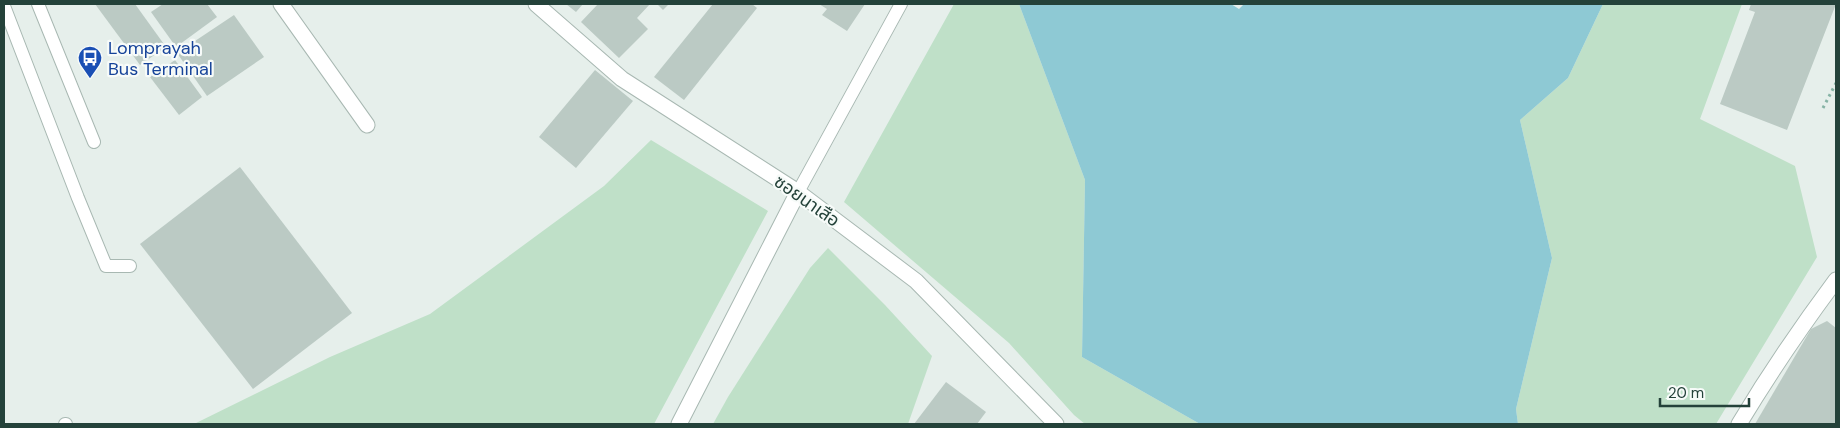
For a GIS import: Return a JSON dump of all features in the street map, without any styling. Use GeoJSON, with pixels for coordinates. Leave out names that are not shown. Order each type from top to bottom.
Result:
{"type":"FeatureCollection","features":[{"type":"Feature","properties":{"kind":"street"},"geometry":{"type":"LineString","coordinates":[[281,4],[367,125]]}},
{"type":"Feature","properties":{"kind":"street","name":"ซอยนาเสือ"},"geometry":{"type":"LineString","coordinates":[[536,4],[622,79],[798,192],[916,281],[1056,424]]}},
{"type":"Feature","properties":{"kind":"street"},"geometry":{"type":"LineString","coordinates":[[679,424],[798,192]]}},
{"type":"Feature","properties":{"kind":"street"},"geometry":{"type":"LineString","coordinates":[[1739,424],[1772,369],[1836,280]]}},
{"type":"Feature","properties":{"kind":"lane"},"geometry":{"type":"LineString","coordinates":[[38,4],[94,142]]}},
{"type":"Feature","properties":{"kind":"lane"},"geometry":{"type":"LineString","coordinates":[[798,192],[901,4]]}},
{"type":"Feature","properties":{"kind":"lane"},"geometry":{"type":"LineString","coordinates":[[4,6],[106,266],[130,266]]}},
{"type":"Feature","properties":{"kind":"path"},"geometry":{"type":"LineString","coordinates":[[1823,108],[1836,83]]}},
{"type":"Feature","properties":{"kind":"green space"},"geometry":{"type":"Polygon","coordinates":[[[954,4],[1019,4],[1085,180],[1082,357],[1200,424],[1085,424],[1074,415],[1009,343],[844,202],[954,4]]]}},
{"type":"Feature","properties":{"kind":"green space"},"geometry":{"type":"Polygon","coordinates":[[[1603,4],[1742,4],[1700,119],[1795,166],[1817,257],[1716,424],[1518,424],[1516,409],[1552,258],[1520,120],[1568,78],[1603,4]]]}},
{"type":"Feature","properties":{"kind":"green space"},"geometry":{"type":"Polygon","coordinates":[[[651,140],[768,211],[654,424],[194,424],[330,357],[430,314],[604,186],[651,140]]]}},
{"type":"Feature","properties":{"kind":"green space"},"geometry":{"type":"Polygon","coordinates":[[[828,248],[885,305],[932,356],[908,424],[713,424],[728,397],[810,268],[828,248]]]}},
{"type":"Feature","properties":{"kind":"water"},"geometry":{"type":"Polygon","coordinates":[[[1019,4],[1231,4],[1239,9],[1244,4],[1603,4],[1568,78],[1520,120],[1552,258],[1516,409],[1518,424],[1200,424],[1082,357],[1085,180],[1019,4]]]}},
{"type":"Feature","properties":{"kind":"building"},"geometry":{"type":"Polygon","coordinates":[[[95,4],[135,4],[166,47],[140,65],[95,4]]]}},
{"type":"Feature","properties":{"kind":"building"},"geometry":{"type":"Polygon","coordinates":[[[163,4],[207,4],[217,17],[176,47],[151,12],[163,4]]]}},
{"type":"Feature","properties":{"kind":"building"},"geometry":{"type":"Polygon","coordinates":[[[566,4],[583,4],[576,12],[566,4]]]}},
{"type":"Feature","properties":{"kind":"building"},"geometry":{"type":"Polygon","coordinates":[[[598,4],[650,4],[637,18],[648,29],[619,58],[581,22],[598,4]]]}},
{"type":"Feature","properties":{"kind":"building"},"geometry":{"type":"Polygon","coordinates":[[[657,4],[669,4],[663,10],[657,4]]]}},
{"type":"Feature","properties":{"kind":"building"},"geometry":{"type":"Polygon","coordinates":[[[713,4],[752,4],[757,8],[684,100],[654,77],[713,4]]]}},
{"type":"Feature","properties":{"kind":"building"},"geometry":{"type":"Polygon","coordinates":[[[819,4],[865,4],[847,31],[822,15],[827,9],[819,4]]]}},
{"type":"Feature","properties":{"kind":"building"},"geometry":{"type":"Polygon","coordinates":[[[1751,4],[1836,4],[1787,130],[1720,104],[1755,12],[1749,10],[1751,4]]]}},
{"type":"Feature","properties":{"kind":"building"},"geometry":{"type":"Polygon","coordinates":[[[234,15],[264,57],[207,96],[177,53],[234,15]]]}},
{"type":"Feature","properties":{"kind":"building"},"geometry":{"type":"Polygon","coordinates":[[[175,60],[202,97],[179,115],[150,77],[175,60]]]}},
{"type":"Feature","properties":{"kind":"building"},"geometry":{"type":"Polygon","coordinates":[[[595,70],[633,101],[576,168],[539,137],[595,70]]]}},
{"type":"Feature","properties":{"kind":"building"},"geometry":{"type":"Polygon","coordinates":[[[240,167],[352,313],[253,389],[140,244],[240,167]]]}},
{"type":"Feature","properties":{"kind":"building"},"geometry":{"type":"Polygon","coordinates":[[[1827,321],[1836,328],[1836,424],[1755,424],[1811,329],[1827,321]]]}},
{"type":"Feature","properties":{"kind":"building"},"geometry":{"type":"Polygon","coordinates":[[[946,382],[986,412],[977,424],[914,424],[946,382]]]}},
{"type":"Feature","properties":{"kind":"place","name":"Lomprayah Bus Terminal"},"geometry":{"type":"Point","coordinates":[90,79]}}]}
